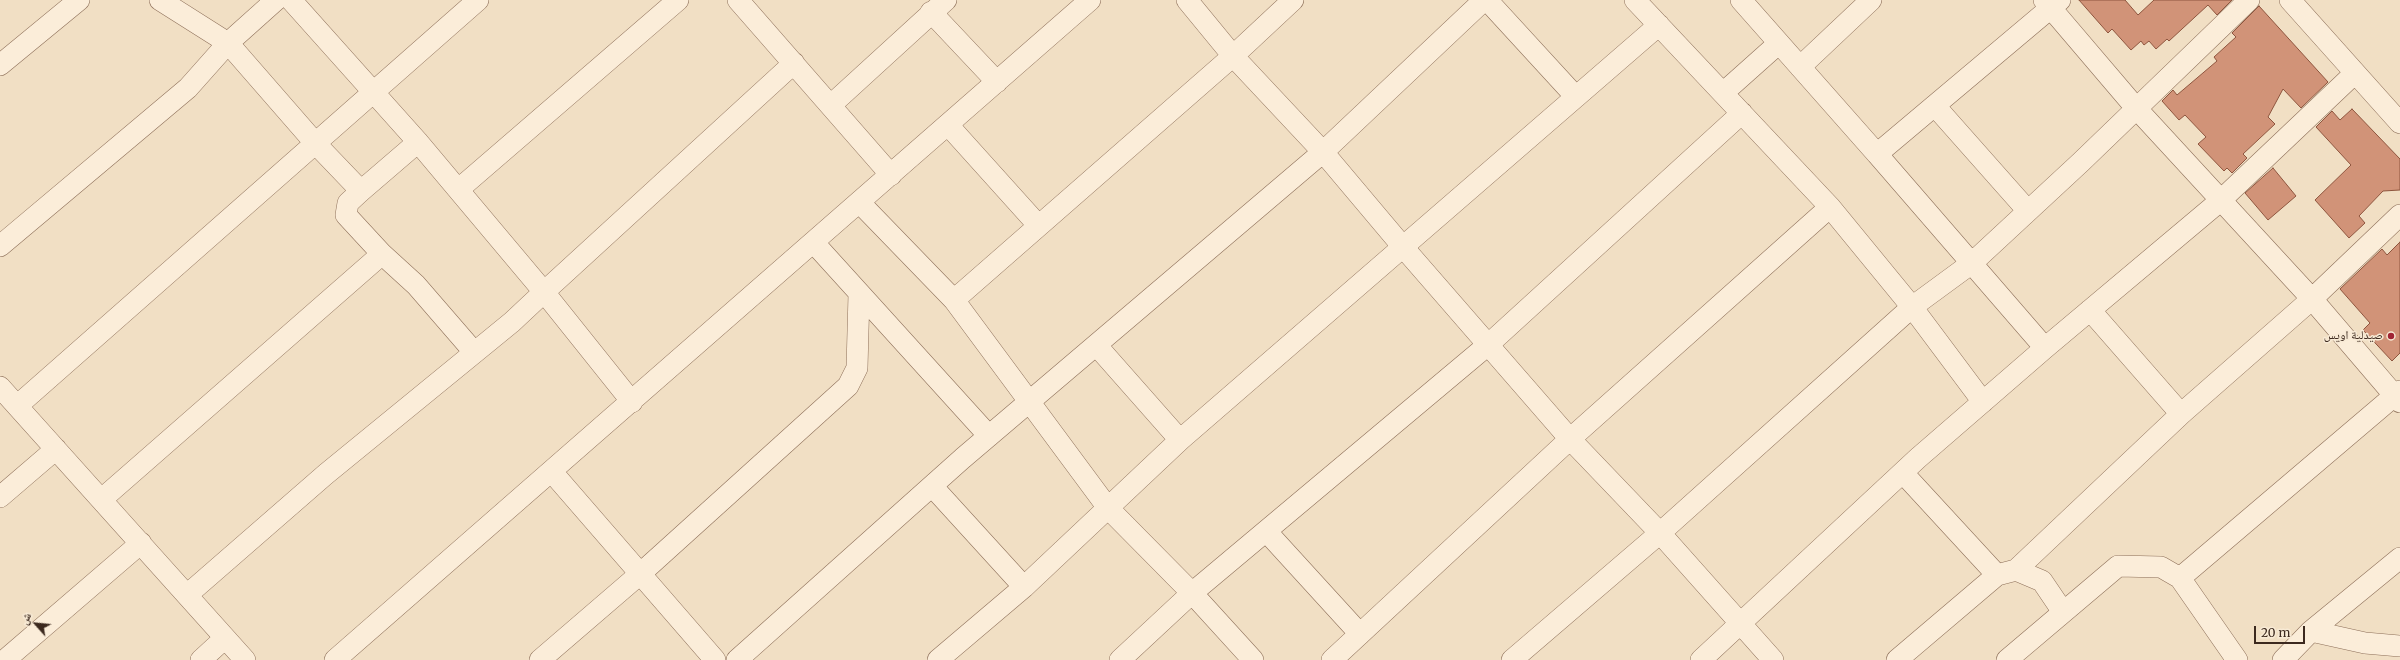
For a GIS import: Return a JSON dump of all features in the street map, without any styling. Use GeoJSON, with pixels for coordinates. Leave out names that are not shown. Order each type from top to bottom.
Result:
{"type":"FeatureCollection","features":[{"type":"Feature","properties":{"kind":"street"},"geometry":{"type":"LineString","coordinates":[[0,65],[78,0]]}},
{"type":"Feature","properties":{"kind":"street"},"geometry":{"type":"LineString","coordinates":[[160,0],[228,43],[316,144],[361,191]]}},
{"type":"Feature","properties":{"kind":"street"},"geometry":{"type":"LineString","coordinates":[[0,246],[188,88],[228,43],[276,0]]}},
{"type":"Feature","properties":{"kind":"street"},"geometry":{"type":"LineString","coordinates":[[291,0],[459,189],[632,402]]}},
{"type":"Feature","properties":{"kind":"street"},"geometry":{"type":"LineString","coordinates":[[17,406],[478,0]]}},
{"type":"Feature","properties":{"kind":"street"},"geometry":{"type":"LineString","coordinates":[[459,189],[678,0]]}},
{"type":"Feature","properties":{"kind":"street"},"geometry":{"type":"LineString","coordinates":[[335,660],[860,203],[1090,0]]}},
{"type":"Feature","properties":{"kind":"street"},"geometry":{"type":"LineString","coordinates":[[1187,0],[1233,56],[1323,152],[1403,247],[1489,344],[1570,439],[1660,533],[1742,623],[1773,660]]}},
{"type":"Feature","properties":{"kind":"street"},"geometry":{"type":"LineString","coordinates":[[954,300],[1233,56],[1293,0]]}},
{"type":"Feature","properties":{"kind":"street"},"geometry":{"type":"LineString","coordinates":[[737,660],[1030,400],[1097,346],[1323,152],[1485,0],[1576,96]]}},
{"type":"Feature","properties":{"kind":"street"},"geometry":{"type":"LineString","coordinates":[[1635,0],[1830,207],[1912,307],[1983,402]]}},
{"type":"Feature","properties":{"kind":"street"},"geometry":{"type":"LineString","coordinates":[[1742,0],[2045,348]]}},
{"type":"Feature","properties":{"kind":"street"},"geometry":{"type":"LineString","coordinates":[[1800,67],[1871,0]]}},
{"type":"Feature","properties":{"kind":"street"},"geometry":{"type":"LineString","coordinates":[[1512,660],[1660,533],[1912,307],[1972,263],[2249,0]]}},
{"type":"Feature","properties":{"kind":"street"},"geometry":{"type":"LineString","coordinates":[[2290,0],[2400,122]]}},
{"type":"Feature","properties":{"kind":"street"},"geometry":{"type":"LineString","coordinates":[[741,1],[891,175]]}},
{"type":"Feature","properties":{"kind":"street"},"geometry":{"type":"LineString","coordinates":[[1877,154],[1935,106],[2052,3],[2136,108],[2220,201],[2312,299],[2398,396],[2180,578]]}},
{"type":"Feature","properties":{"kind":"street"},"geometry":{"type":"LineString","coordinates":[[831,105],[939,6],[997,82]]}},
{"type":"Feature","properties":{"kind":"street"},"geometry":{"type":"LineString","coordinates":[[938,660],[1024,587],[1180,440],[1659,25]]}},
{"type":"Feature","properties":{"kind":"street"},"geometry":{"type":"LineString","coordinates":[[1723,93],[1779,43]]}},
{"type":"Feature","properties":{"kind":"street"},"geometry":{"type":"LineString","coordinates":[[186,595],[326,474],[512,322],[794,63]]}},
{"type":"Feature","properties":{"kind":"street"},"geometry":{"type":"LineString","coordinates":[[1701,660],[1903,473],[1983,402],[2220,201],[2355,73]]}},
{"type":"Feature","properties":{"kind":"street"},"geometry":{"type":"LineString","coordinates":[[1935,106],[2028,211]]}},
{"type":"Feature","properties":{"kind":"street"},"geometry":{"type":"LineString","coordinates":[[1121,660],[1192,593],[1489,344],[1742,113]]}},
{"type":"Feature","properties":{"kind":"street"},"geometry":{"type":"LineString","coordinates":[[948,125],[1038,225]]}},
{"type":"Feature","properties":{"kind":"street"},"geometry":{"type":"LineString","coordinates":[[418,142],[348,203],[346,215],[382,254],[416,285],[474,352]]}},
{"type":"Feature","properties":{"kind":"street"},"geometry":{"type":"LineString","coordinates":[[860,203],[954,300],[1030,400],[1108,508],[1192,593],[1253,660]]}},
{"type":"Feature","properties":{"kind":"street"},"geometry":{"type":"LineString","coordinates":[[1332,660],[1570,439],[1830,207]]}},
{"type":"Feature","properties":{"kind":"street"},"geometry":{"type":"LineString","coordinates":[[1897,660],[1919,653],[2006,572],[2181,414],[2312,299],[2400,215]]}},
{"type":"Feature","properties":{"kind":"street"},"geometry":{"type":"LineString","coordinates":[[814,243],[989,436]]}},
{"type":"Feature","properties":{"kind":"street"},"geometry":{"type":"LineString","coordinates":[[102,499],[382,254]]}},
{"type":"Feature","properties":{"kind":"street"},"geometry":{"type":"LineString","coordinates":[[540,660],[640,574],[848,386],[857,368],[859,294]]}},
{"type":"Feature","properties":{"kind":"street"},"geometry":{"type":"LineString","coordinates":[[2090,310],[2181,414]]}},
{"type":"Feature","properties":{"kind":"street"},"geometry":{"type":"LineString","coordinates":[[1097,346],[1180,440]]}},
{"type":"Feature","properties":{"kind":"street"},"geometry":{"type":"LineString","coordinates":[[0,387],[245,660]]}},
{"type":"Feature","properties":{"kind":"street"},"geometry":{"type":"LineString","coordinates":[[0,497],[56,449]]}},
{"type":"Feature","properties":{"kind":"street"},"geometry":{"type":"LineString","coordinates":[[552,472],[715,660]]}},
{"type":"Feature","properties":{"kind":"street"},"geometry":{"type":"LineString","coordinates":[[1903,473],[2006,572],[2042,581],[2063,612]]}},
{"type":"Feature","properties":{"kind":"street"},"geometry":{"type":"LineString","coordinates":[[932,486],[1024,587]]}},
{"type":"Feature","properties":{"kind":"street"},"geometry":{"type":"LineString","coordinates":[[1266,531],[1360,634]]}},
{"type":"Feature","properties":{"kind":"street"},"geometry":{"type":"LineString","coordinates":[[5,660],[141,543]]}},
{"type":"Feature","properties":{"kind":"street"},"geometry":{"type":"LineString","coordinates":[[2283,660],[2311,631],[2400,558]]}},
{"type":"Feature","properties":{"kind":"street"},"geometry":{"type":"LineString","coordinates":[[2008,660],[2118,566],[2161,567],[2180,578],[2238,660]]}},
{"type":"Feature","properties":{"kind":"street"},"geometry":{"type":"LineString","coordinates":[[2311,631],[2365,643],[2400,646]]}},
{"type":"Feature","properties":{"kind":"street"},"geometry":{"type":"LineString","coordinates":[[201,660],[225,638]]}},
{"type":"Feature","properties":{"kind":"street"},"geometry":{"type":"LineString","coordinates":[[2365,643],[2376,660]]}},
{"type":"Feature","properties":{"kind":"building"},"geometry":{"type":"Polygon","coordinates":[[[2079,0],[2125,0],[2138,15],[2154,0],[2232,0],[2217,15],[2208,5],[2169,41],[2167,39],[2156,49],[2149,41],[2144,45],[2141,41],[2131,50],[2112,29],[2108,33],[2079,0]]]}},
{"type":"Feature","properties":{"kind":"building"},"geometry":{"type":"Polygon","coordinates":[[[2259,6],[2328,82],[2301,108],[2283,89],[2268,117],[2275,124],[2243,154],[2247,158],[2232,173],[2227,168],[2224,171],[2198,144],[2206,137],[2185,115],[2179,120],[2162,101],[2173,90],[2177,95],[2217,61],[2214,57],[2236,37],[2232,33],[2259,6]]]}},
{"type":"Feature","properties":{"kind":"building"},"geometry":{"type":"Polygon","coordinates":[[[2352,109],[2400,159],[2400,190],[2383,191],[2359,216],[2365,223],[2349,238],[2315,200],[2351,165],[2316,127],[2332,111],[2340,120],[2352,109]]]}},
{"type":"Feature","properties":{"kind":"building"},"geometry":{"type":"Polygon","coordinates":[[[2273,168],[2296,196],[2268,220],[2245,193],[2273,168]]]}},
{"type":"Feature","properties":{"kind":"building"},"geometry":{"type":"Polygon","coordinates":[[[2400,242],[2400,353],[2392,361],[2363,330],[2370,323],[2340,289],[2382,249],[2387,255],[2400,242]]]}},
{"type":"Feature","properties":{"kind":"place","name":"صيدلية اويس"},"geometry":{"type":"Point","coordinates":[2391,336]}}]}
